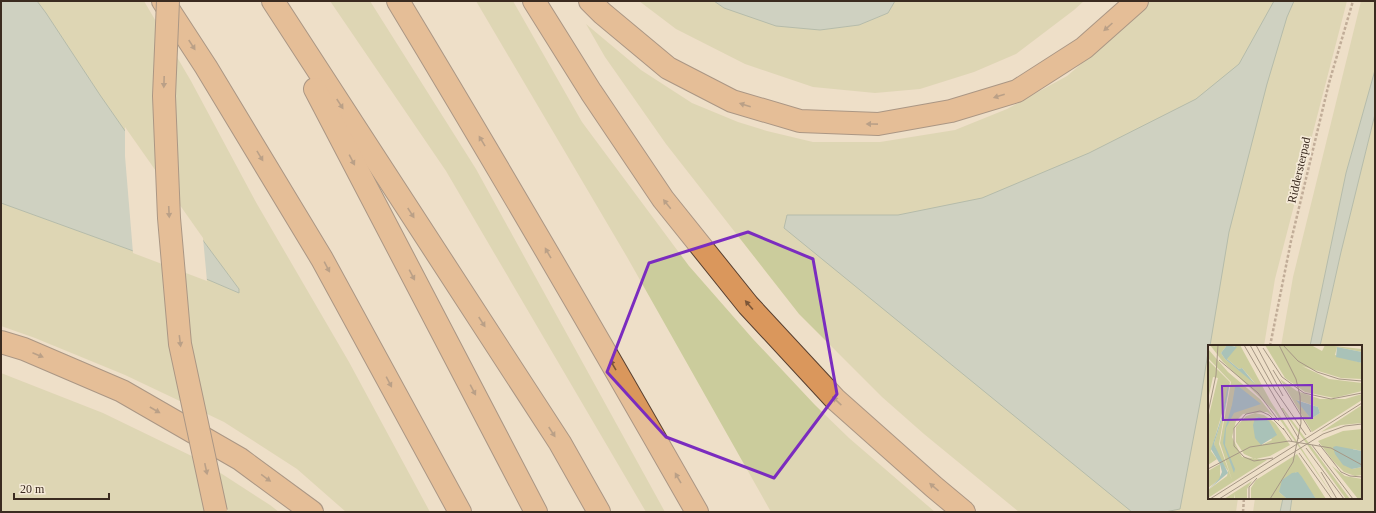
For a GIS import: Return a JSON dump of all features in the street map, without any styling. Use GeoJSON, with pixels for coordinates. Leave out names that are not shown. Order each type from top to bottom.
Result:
{"type":"FeatureCollection","features":[{"type":"Feature","properties":{"kind":"highway"},"geometry":{"type":"LineString","coordinates":[[163,1],[206,67],[322,259],[460,512]]}},
{"type":"Feature","properties":{"kind":"highway"},"geometry":{"type":"LineString","coordinates":[[168,1],[164,96],[169,218],[180,344],[216,512]]}},
{"type":"Feature","properties":{"kind":"highway"},"geometry":{"type":"LineString","coordinates":[[269,1],[536,512]]}},
{"type":"Feature","properties":{"kind":"highway"},"geometry":{"type":"LineString","coordinates":[[273,1],[560,444],[599,512]]}},
{"type":"Feature","properties":{"kind":"highway"},"geometry":{"type":"LineString","coordinates":[[398,1],[596,334],[697,512]]}},
{"type":"Feature","properties":{"kind":"highway"},"geometry":{"type":"LineString","coordinates":[[534,1],[591,92],[663,199],[748,305],[835,399],[964,512]]}},
{"type":"Feature","properties":{"kind":"highway"},"geometry":{"type":"LineString","coordinates":[[590,1],[602,13],[668,68],[732,101],[800,122],[878,124],[950,111],[1017,91],[1084,48],[1136,1]]}},
{"type":"Feature","properties":{"kind":"highway"},"geometry":{"type":"LineString","coordinates":[[1,342],[24,349],[122,390],[240,459],[312,512]]}},
{"type":"Feature","properties":{"kind":"path","name":"Riddersterpad"},"geometry":{"type":"LineString","coordinates":[[1270,345],[1291,241],[1329,83],[1353,1]]}},
{"type":"Feature","properties":{"kind":"path"},"geometry":{"type":"LineString","coordinates":[[1243,512],[1244,499]]}},
{"type":"Feature","properties":{"kind":"highlighted area"},"geometry":{"type":"Polygon","coordinates":[[[748,232],[813,259],[837,394],[774,478],[666,437],[607,372],[649,263],[748,232]]]}},
{"type":"Feature","properties":{"kind":"green space"},"geometry":{"type":"Polygon","coordinates":[[[37,1],[144,1],[191,81],[257,204],[349,362],[430,512],[346,512],[297,469],[224,422],[125,375],[35,338],[1,326],[1,203],[183,269],[239,293],[239,289],[176,204],[37,1]]]}},
{"type":"Feature","properties":{"kind":"green space"},"geometry":{"type":"Polygon","coordinates":[[[330,1],[370,1],[476,169],[665,512],[646,512],[446,171],[330,1]]]}},
{"type":"Feature","properties":{"kind":"green space"},"geometry":{"type":"Polygon","coordinates":[[[476,1],[513,1],[582,122],[689,266],[753,339],[815,405],[849,438],[935,512],[771,512],[627,257],[476,1]]]}},
{"type":"Feature","properties":{"kind":"green space"},"geometry":{"type":"Polygon","coordinates":[[[639,1],[714,1],[724,8],[820,30],[859,25],[888,13],[895,1],[1084,1],[1016,54],[974,72],[920,89],[875,93],[813,87],[745,64],[676,29],[639,1]]]}},
{"type":"Feature","properties":{"kind":"green space"},"geometry":{"type":"Polygon","coordinates":[[[1148,1],[1347,1],[1275,279],[1264,345],[1208,345],[1208,499],[1238,499],[1236,512],[1019,512],[924,434],[882,397],[799,314],[666,144],[605,57],[586,24],[641,70],[692,103],[738,122],[767,131],[813,142],[880,142],[955,130],[1007,109],[1067,76],[1121,30],[1148,1]]]}},
{"type":"Feature","properties":{"kind":"green space"},"geometry":{"type":"Polygon","coordinates":[[[1361,1],[1375,1],[1375,70],[1346,173],[1310,345],[1281,345],[1293,277],[1361,1]]]}},
{"type":"Feature","properties":{"kind":"green space"},"geometry":{"type":"Polygon","coordinates":[[[1375,114],[1375,512],[1290,512],[1292,499],[1362,499],[1362,345],[1320,345],[1341,252],[1375,114]]]}},
{"type":"Feature","properties":{"kind":"green space"},"geometry":{"type":"Polygon","coordinates":[[[1,373],[103,413],[202,461],[279,512],[1,512],[1,373]]]}},
{"type":"Feature","properties":{"kind":"green space"},"geometry":{"type":"Polygon","coordinates":[[[1255,499],[1283,499],[1280,512],[1253,512],[1255,499]]]}},
{"type":"Feature","properties":{"kind":"shaded area"},"geometry":{"type":"Polygon","coordinates":[[[1,1],[37,1],[176,204],[239,289],[239,293],[183,269],[1,203],[1,1]]]}},
{"type":"Feature","properties":{"kind":"shaded area"},"geometry":{"type":"Polygon","coordinates":[[[714,1],[895,1],[888,13],[859,25],[820,30],[776,26],[724,8],[714,1]]]}},
{"type":"Feature","properties":{"kind":"shaded area"},"geometry":{"type":"Polygon","coordinates":[[[1274,1],[1294,1],[1287,17],[1267,84],[1229,232],[1210,345],[1208,345],[1200,403],[1180,509],[1165,512],[1132,512],[784,228],[787,215],[898,215],[982,198],[1089,153],[1196,99],[1239,64],[1274,1]]]}},
{"type":"Feature","properties":{"kind":"shaded area"},"geometry":{"type":"Polygon","coordinates":[[[1375,70],[1375,114],[1341,252],[1320,345],[1310,345],[1346,173],[1375,70]]]}},
{"type":"Feature","properties":{"kind":"shaded area"},"geometry":{"type":"Polygon","coordinates":[[[1283,499],[1292,499],[1290,512],[1280,512],[1283,499]]]}},
{"type":"Feature","properties":{"kind":"pier"},"geometry":{"type":"Polygon","coordinates":[[[125,127],[203,238],[207,281],[133,253],[125,156],[125,127]]]}}]}
